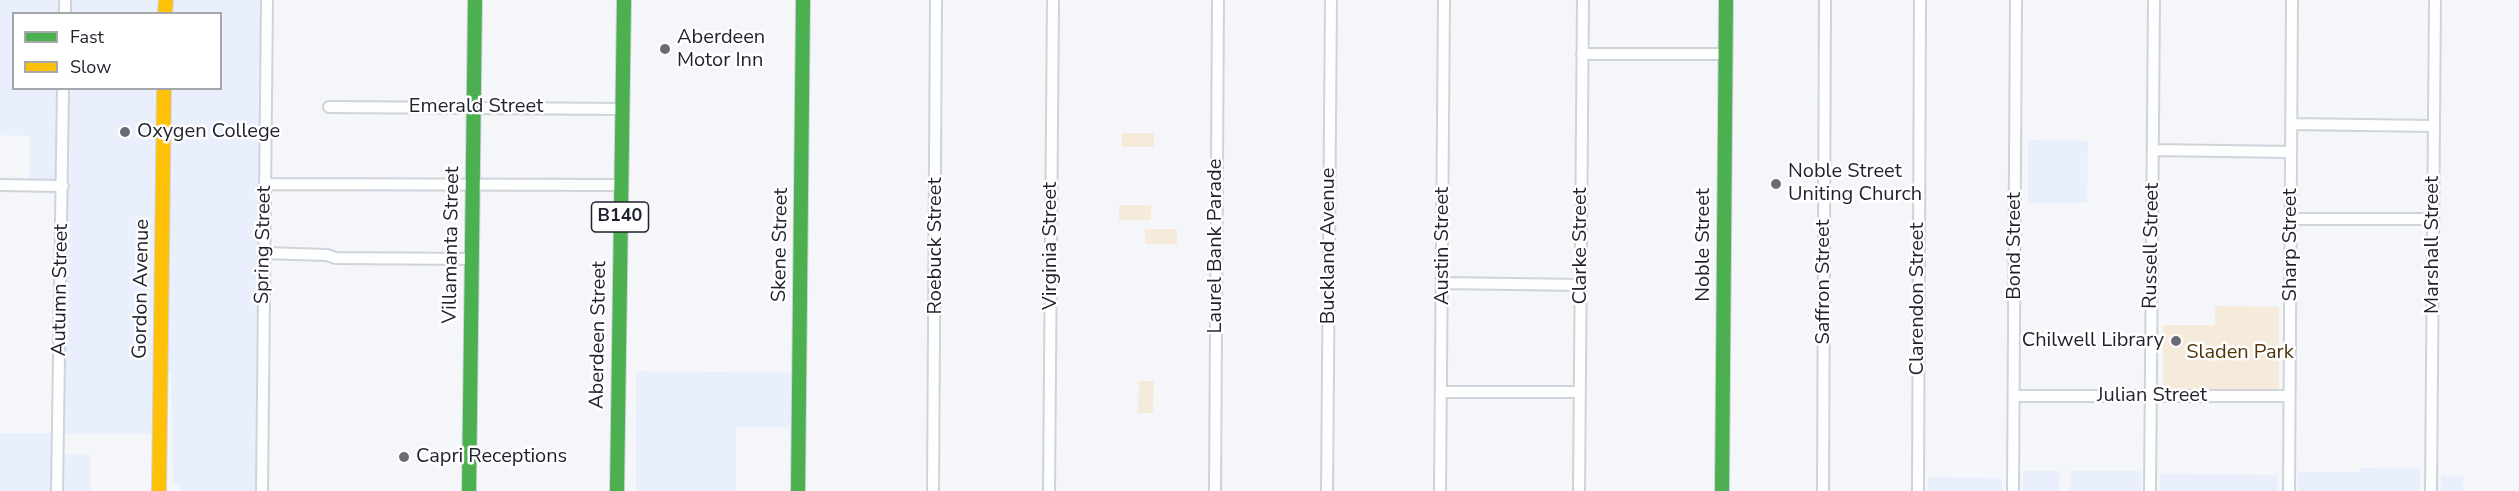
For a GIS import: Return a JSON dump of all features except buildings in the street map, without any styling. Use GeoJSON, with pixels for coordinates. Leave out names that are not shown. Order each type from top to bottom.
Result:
{"type":"FeatureCollection","features":[{"type":"Feature","properties":{"kind":"street","name":"Spring Street"},"geometry":{"type":"LineString","coordinates":[[262,491],[267,0]]}},
{"type":"Feature","properties":{"kind":"street","name":"Villamanta Street"},"geometry":{"type":"LineString","coordinates":[[469,491],[475,0]]}},
{"type":"Feature","properties":{"kind":"street","name":"Aberdeen Street"},"geometry":{"type":"LineString","coordinates":[[617,491],[624,0]]}},
{"type":"Feature","properties":{"kind":"street","name":"Skene Street"},"geometry":{"type":"LineString","coordinates":[[798,491],[803,0]]}},
{"type":"Feature","properties":{"kind":"street","name":"Roebuck Street"},"geometry":{"type":"LineString","coordinates":[[933,491],[936,0]]}},
{"type":"Feature","properties":{"kind":"street","name":"Virginia Street"},"geometry":{"type":"LineString","coordinates":[[1049,491],[1053,0]]}},
{"type":"Feature","properties":{"kind":"street","name":"Laurel Bank Parade"},"geometry":{"type":"LineString","coordinates":[[1215,491],[1218,0]]}},
{"type":"Feature","properties":{"kind":"street","name":"Buckland Avenue"},"geometry":{"type":"LineString","coordinates":[[1327,491],[1331,0]]}},
{"type":"Feature","properties":{"kind":"street","name":"Austin Street"},"geometry":{"type":"LineString","coordinates":[[1440,491],[1444,0]]}},
{"type":"Feature","properties":{"kind":"street","name":"Clarke Street"},"geometry":{"type":"LineString","coordinates":[[1579,491],[1583,0]]}},
{"type":"Feature","properties":{"kind":"street","name":"Noble Street"},"geometry":{"type":"LineString","coordinates":[[1722,491],[1726,0]]}},
{"type":"Feature","properties":{"kind":"street","name":"Saffron Street"},"geometry":{"type":"LineString","coordinates":[[1823,491],[1825,0]]}},
{"type":"Feature","properties":{"kind":"street","name":"Clarendon Street"},"geometry":{"type":"LineString","coordinates":[[1918,491],[1920,0]]}},
{"type":"Feature","properties":{"kind":"street","name":"Bond Street"},"geometry":{"type":"LineString","coordinates":[[2013,491],[2016,0]]}},
{"type":"Feature","properties":{"kind":"street","name":"Russell Street"},"geometry":{"type":"LineString","coordinates":[[2150,491],[2154,0]]}},
{"type":"Feature","properties":{"kind":"street","name":"Sharp Street"},"geometry":{"type":"LineString","coordinates":[[2289,491],[2292,0]]}},
{"type":"Feature","properties":{"kind":"street","name":"Marshall Street"},"geometry":{"type":"LineString","coordinates":[[2431,491],[2435,0]]}},
{"type":"Feature","properties":{"kind":"street"},"geometry":{"type":"LineString","coordinates":[[1582,54],[1725,54]]}},
{"type":"Feature","properties":{"kind":"street","name":"Autumn Street"},"geometry":{"type":"LineString","coordinates":[[57,491],[63,90]]}},
{"type":"Feature","properties":{"kind":"street","name":"Gordon Avenue"},"geometry":{"type":"LineString","coordinates":[[159,491],[164,90]]}},
{"type":"Feature","properties":{"kind":"street","name":"Emerald Street"},"geometry":{"type":"LineString","coordinates":[[329,107],[622,109]]}},
{"type":"Feature","properties":{"kind":"street"},"geometry":{"type":"LineString","coordinates":[[2291,124],[2434,126]]}},
{"type":"Feature","properties":{"kind":"street"},"geometry":{"type":"LineString","coordinates":[[2153,150],[2291,152]]}},
{"type":"Feature","properties":{"kind":"street"},"geometry":{"type":"LineString","coordinates":[[265,184],[620,185]]}},
{"type":"Feature","properties":{"kind":"street"},"geometry":{"type":"LineString","coordinates":[[0,185],[63,186]]}},
{"type":"Feature","properties":{"kind":"street"},"geometry":{"type":"LineString","coordinates":[[2291,219],[2433,219]]}},
{"type":"Feature","properties":{"kind":"street"},"geometry":{"type":"LineString","coordinates":[[264,253],[327,255],[336,258],[471,259]]}},
{"type":"Feature","properties":{"kind":"street"},"geometry":{"type":"LineString","coordinates":[[1443,283],[1581,285]]}},
{"type":"Feature","properties":{"kind":"street"},"geometry":{"type":"LineString","coordinates":[[1442,392],[1580,392]]}},
{"type":"Feature","properties":{"kind":"street","name":"Julian Street"},"geometry":{"type":"LineString","coordinates":[[2014,396],[2289,396]]}},
{"type":"Feature","properties":{"kind":"shaded area"},"geometry":{"type":"Polygon","coordinates":[[[0,0],[264,0],[256,362],[258,491],[183,491],[173,481],[171,374],[161,374],[159,434],[52,434],[51,454],[90,455],[90,491],[0,491],[0,433],[52,433],[55,194],[29,193],[30,136],[0,135],[0,0]]]}},
{"type":"Feature","properties":{"kind":"shaded area"},"geometry":{"type":"Polygon","coordinates":[[[2028,140],[2088,141],[2087,203],[2028,203],[2028,140]]]}},
{"type":"Feature","properties":{"kind":"shaded area"},"geometry":{"type":"Polygon","coordinates":[[[636,371],[792,373],[792,427],[736,427],[736,491],[636,491],[636,371]]]}},
{"type":"Feature","properties":{"kind":"shaded area"},"geometry":{"type":"Polygon","coordinates":[[[2360,468],[2420,469],[2420,491],[2298,491],[2298,472],[2360,472],[2360,468]]]}},
{"type":"Feature","properties":{"kind":"shaded area"},"geometry":{"type":"Polygon","coordinates":[[[2023,471],[2060,471],[2059,491],[2023,491],[2023,471]]]}},
{"type":"Feature","properties":{"kind":"shaded area"},"geometry":{"type":"Polygon","coordinates":[[[2071,471],[2142,471],[2141,491],[2070,491],[2071,471]]]}},
{"type":"Feature","properties":{"kind":"shaded area"},"geometry":{"type":"Polygon","coordinates":[[[2160,474],[2278,475],[2278,491],[2160,491],[2160,474]]]}},
{"type":"Feature","properties":{"kind":"shaded area"},"geometry":{"type":"Polygon","coordinates":[[[2441,475],[2463,476],[2463,491],[2441,491],[2441,475]]]}},
{"type":"Feature","properties":{"kind":"shaded area"},"geometry":{"type":"Polygon","coordinates":[[[1928,477],[2002,478],[2002,491],[1928,491],[1928,477]]]}},
{"type":"Feature","properties":{"kind":"green space"},"geometry":{"type":"Polygon","coordinates":[[[1122,133],[1154,133],[1154,147],[1122,147],[1122,133]]]}},
{"type":"Feature","properties":{"kind":"green space"},"geometry":{"type":"Polygon","coordinates":[[[1119,205],[1151,205],[1151,220],[1119,220],[1119,205]]]}},
{"type":"Feature","properties":{"kind":"green space"},"geometry":{"type":"Polygon","coordinates":[[[1145,229],[1177,229],[1177,244],[1145,244],[1145,229]]]}},
{"type":"Feature","properties":{"kind":"green space","name":"Sladen Park"},"geometry":{"type":"Polygon","coordinates":[[[2215,306],[2279,307],[2279,390],[2163,390],[2163,325],[2215,325],[2215,306]]]}},
{"type":"Feature","properties":{"kind":"green space"},"geometry":{"type":"Polygon","coordinates":[[[1139,381],[1154,381],[1153,413],[1138,413],[1139,381]]]}},
{"type":"Feature","properties":{"kind":"traffic: fast"},"geometry":{"type":"LineString","coordinates":[[469,491],[475,0]]}},
{"type":"Feature","properties":{"kind":"traffic: fast"},"geometry":{"type":"LineString","coordinates":[[617,491],[624,0]]}},
{"type":"Feature","properties":{"kind":"traffic: fast"},"geometry":{"type":"LineString","coordinates":[[798,491],[803,0]]}},
{"type":"Feature","properties":{"kind":"traffic: fast"},"geometry":{"type":"LineString","coordinates":[[1722,491],[1726,0]]}},
{"type":"Feature","properties":{"kind":"traffic: slow"},"geometry":{"type":"LineString","coordinates":[[165,12],[166,0]]}},
{"type":"Feature","properties":{"kind":"traffic: slow"},"geometry":{"type":"LineString","coordinates":[[159,491],[164,90]]}},
{"type":"Feature","properties":{"kind":"place","name":"Aberdeen Motor Inn"},"geometry":{"type":"Point","coordinates":[665,49]}},
{"type":"Feature","properties":{"kind":"place","name":"Oxygen College"},"geometry":{"type":"Point","coordinates":[125,132]}},
{"type":"Feature","properties":{"kind":"place","name":"Noble Street Uniting Church"},"geometry":{"type":"Point","coordinates":[1776,184]}},
{"type":"Feature","properties":{"kind":"place","name":"Chilwell Library"},"geometry":{"type":"Point","coordinates":[2176,341]}},
{"type":"Feature","properties":{"kind":"place","name":"Capri Receptions"},"geometry":{"type":"Point","coordinates":[404,457]}}]}
